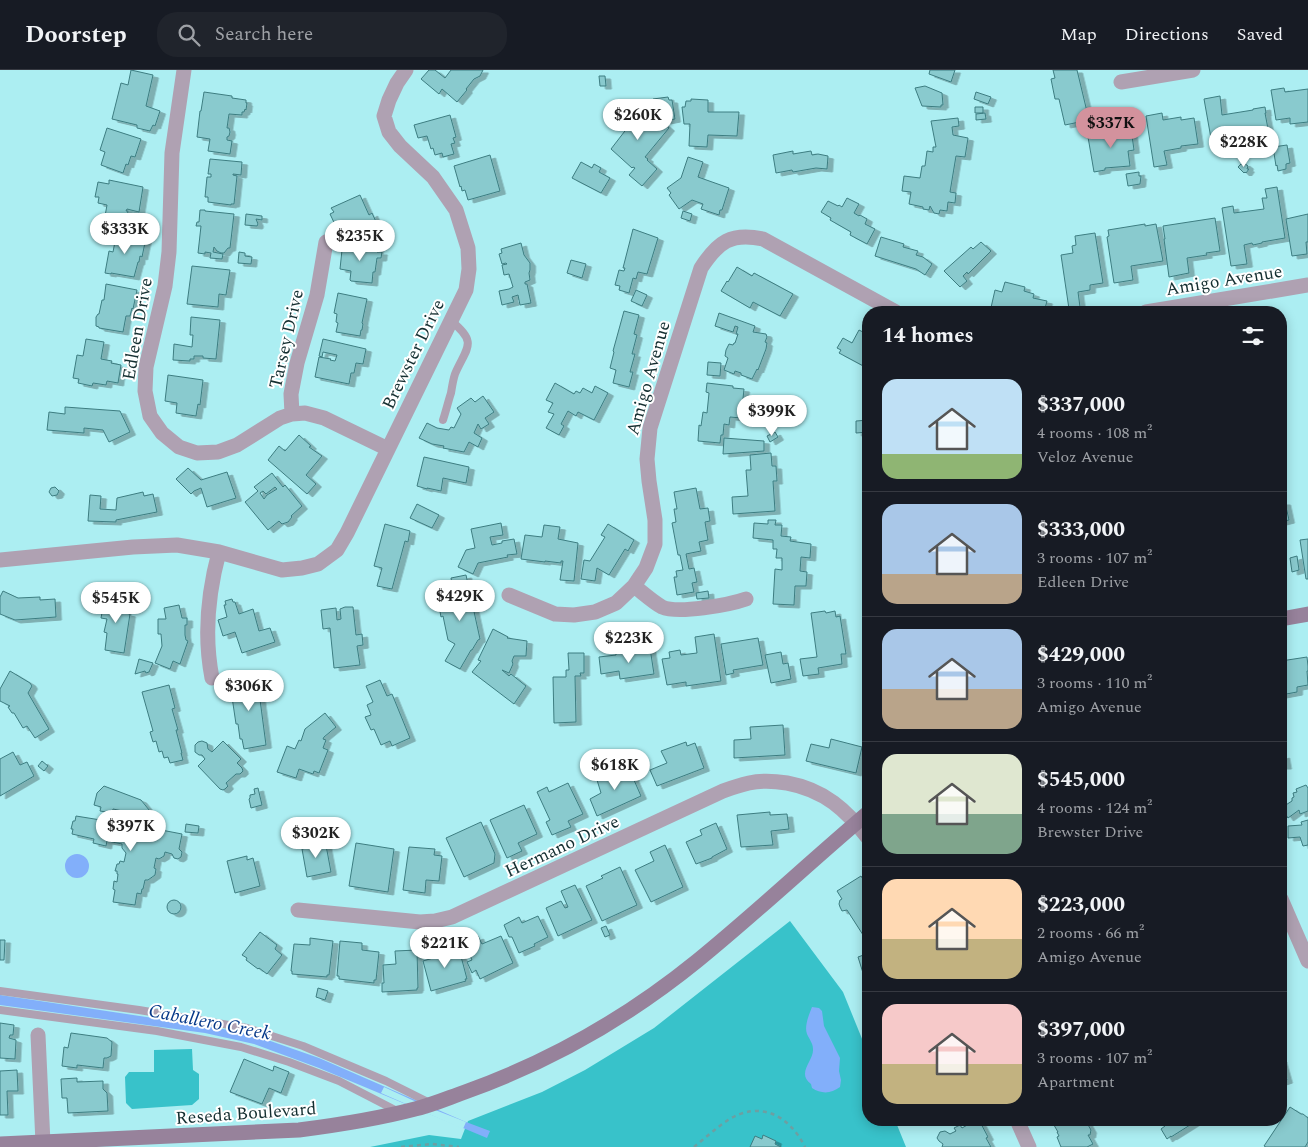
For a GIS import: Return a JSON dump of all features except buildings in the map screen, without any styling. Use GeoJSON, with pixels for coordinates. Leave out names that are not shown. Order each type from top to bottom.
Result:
{"type":"FeatureCollection","features":[{"type":"Feature","properties":{"kind":"main road"},"geometry":{"type":"LineString","coordinates":[[1287,618],[1308,614]]}},
{"type":"Feature","properties":{"kind":"main road","name":"Reseda Boulevard"},"geometry":{"type":"LineString","coordinates":[[0,1144],[299,1130],[400,1112],[489,1084],[564,1050],[594,1033],[651,995],[697,961],[862,818]]}},
{"type":"Feature","properties":{"kind":"street","name":"Edleen Drive"},"geometry":{"type":"LineString","coordinates":[[184,70],[172,153],[169,252],[165,286],[146,367],[144,391],[150,416],[162,433],[179,447],[197,453],[218,452],[237,445],[280,418],[292,414],[305,413],[324,418],[388,449]]}},
{"type":"Feature","properties":{"kind":"street","name":"Brewster Drive"},"geometry":{"type":"LineString","coordinates":[[0,560],[133,547],[177,545],[220,552],[282,570],[318,564],[336,550],[347,533],[466,290],[469,268],[468,248],[456,210],[433,177],[400,146],[389,132],[384,116],[397,83],[406,70]]}},
{"type":"Feature","properties":{"kind":"street"},"geometry":{"type":"LineString","coordinates":[[1121,82],[1193,70]]}},
{"type":"Feature","properties":{"kind":"street","name":"Amigo Avenue"},"geometry":{"type":"LineString","coordinates":[[509,595],[555,614],[574,615],[595,612],[616,603],[634,586],[646,568],[655,544],[655,520],[648,481],[647,459],[650,428],[701,268],[711,252],[724,242],[739,236],[763,239],[885,306]]}},
{"type":"Feature","properties":{"kind":"street","name":"Tarsey Drive"},"geometry":{"type":"LineString","coordinates":[[292,414],[291,394],[297,363],[317,295],[326,242]]}},
{"type":"Feature","properties":{"kind":"street","name":"Amigo Avenue"},"geometry":{"type":"LineString","coordinates":[[1183,306],[1308,286]]}},
{"type":"Feature","properties":{"kind":"street"},"geometry":{"type":"LineString","coordinates":[[212,678],[208,658],[207,630],[214,572],[220,552]]}},
{"type":"Feature","properties":{"kind":"street"},"geometry":{"type":"LineString","coordinates":[[634,586],[662,607],[674,610],[734,603],[746,599]]}},
{"type":"Feature","properties":{"kind":"street","name":"Hermano Drive"},"geometry":{"type":"LineString","coordinates":[[298,910],[420,922],[452,917],[722,791],[750,783],[773,781],[801,786],[825,796],[836,804],[862,830]]}},
{"type":"Feature","properties":{"kind":"street"},"geometry":{"type":"LineString","coordinates":[[1287,913],[1308,961]]}},
{"type":"Feature","properties":{"kind":"street"},"geometry":{"type":"LineString","coordinates":[[38,1035],[43,1143]]}},
{"type":"Feature","properties":{"kind":"street"},"geometry":{"type":"LineString","coordinates":[[1019,1126],[1028,1147]]}},
{"type":"Feature","properties":{"kind":"lane"},"geometry":{"type":"LineString","coordinates":[[443,420],[455,375],[466,354],[467,344],[462,330],[450,321]]}},
{"type":"Feature","properties":{"kind":"lane"},"geometry":{"type":"LineString","coordinates":[[0,991],[139,1010],[247,1028],[303,1046],[386,1081],[424,1106]]}},
{"type":"Feature","properties":{"kind":"lane"},"geometry":{"type":"LineString","coordinates":[[0,1010],[157,1031],[241,1047],[339,1080],[400,1112]]}},
{"type":"Feature","properties":{"kind":"path"},"geometry":{"type":"LineString","coordinates":[[694,1147],[712,1131],[730,1119],[746,1112],[763,1111],[779,1116],[792,1127],[805,1147]]}},
{"type":"Feature","properties":{"kind":"path"},"geometry":{"type":"LineString","coordinates":[[401,1147],[432,1144],[459,1147]]}},
{"type":"Feature","properties":{"kind":"shaded area"},"geometry":{"type":"Polygon","coordinates":[[[77,854],[86,857],[89,866],[86,875],[77,878],[68,875],[65,866],[68,857],[77,854]]]}},
{"type":"Feature","properties":{"kind":"shaded area"},"geometry":{"type":"Polygon","coordinates":[[[790,921],[843,992],[862,1039],[862,1126],[897,1126],[906,1147],[370,1147],[429,1135],[461,1139],[468,1121],[542,1092],[585,1070],[654,1028],[790,921]]]}},
{"type":"Feature","properties":{"kind":"shaded area"},"geometry":{"type":"Polygon","coordinates":[[[0,995],[213,1027],[253,1035],[319,1058],[490,1131],[487,1138],[319,1068],[254,1044],[205,1033],[0,1005],[0,995]]]}},
{"type":"Feature","properties":{"kind":"shaded area"},"geometry":{"type":"Polygon","coordinates":[[[812,1007],[819,1008],[822,1011],[824,1026],[840,1058],[840,1087],[830,1092],[822,1092],[812,1088],[805,1076],[805,1071],[813,1053],[806,1028],[812,1007]]]}},
{"type":"Feature","properties":{"kind":"shaded area"},"geometry":{"type":"Polygon","coordinates":[[[192,1049],[193,1070],[199,1074],[199,1099],[192,1105],[132,1109],[126,1103],[125,1077],[129,1072],[154,1072],[154,1050],[192,1049]]]}},
{"type":"Feature","properties":{"kind":"pier"},"geometry":{"type":"Polygon","coordinates":[[[384,1087],[466,1122],[463,1129],[381,1093],[384,1087]]]}},
{"type":"Feature","properties":{"kind":"water label","name":"Caballero Creek"},"geometry":{"type":"Point","coordinates":[210,1021]}}]}
